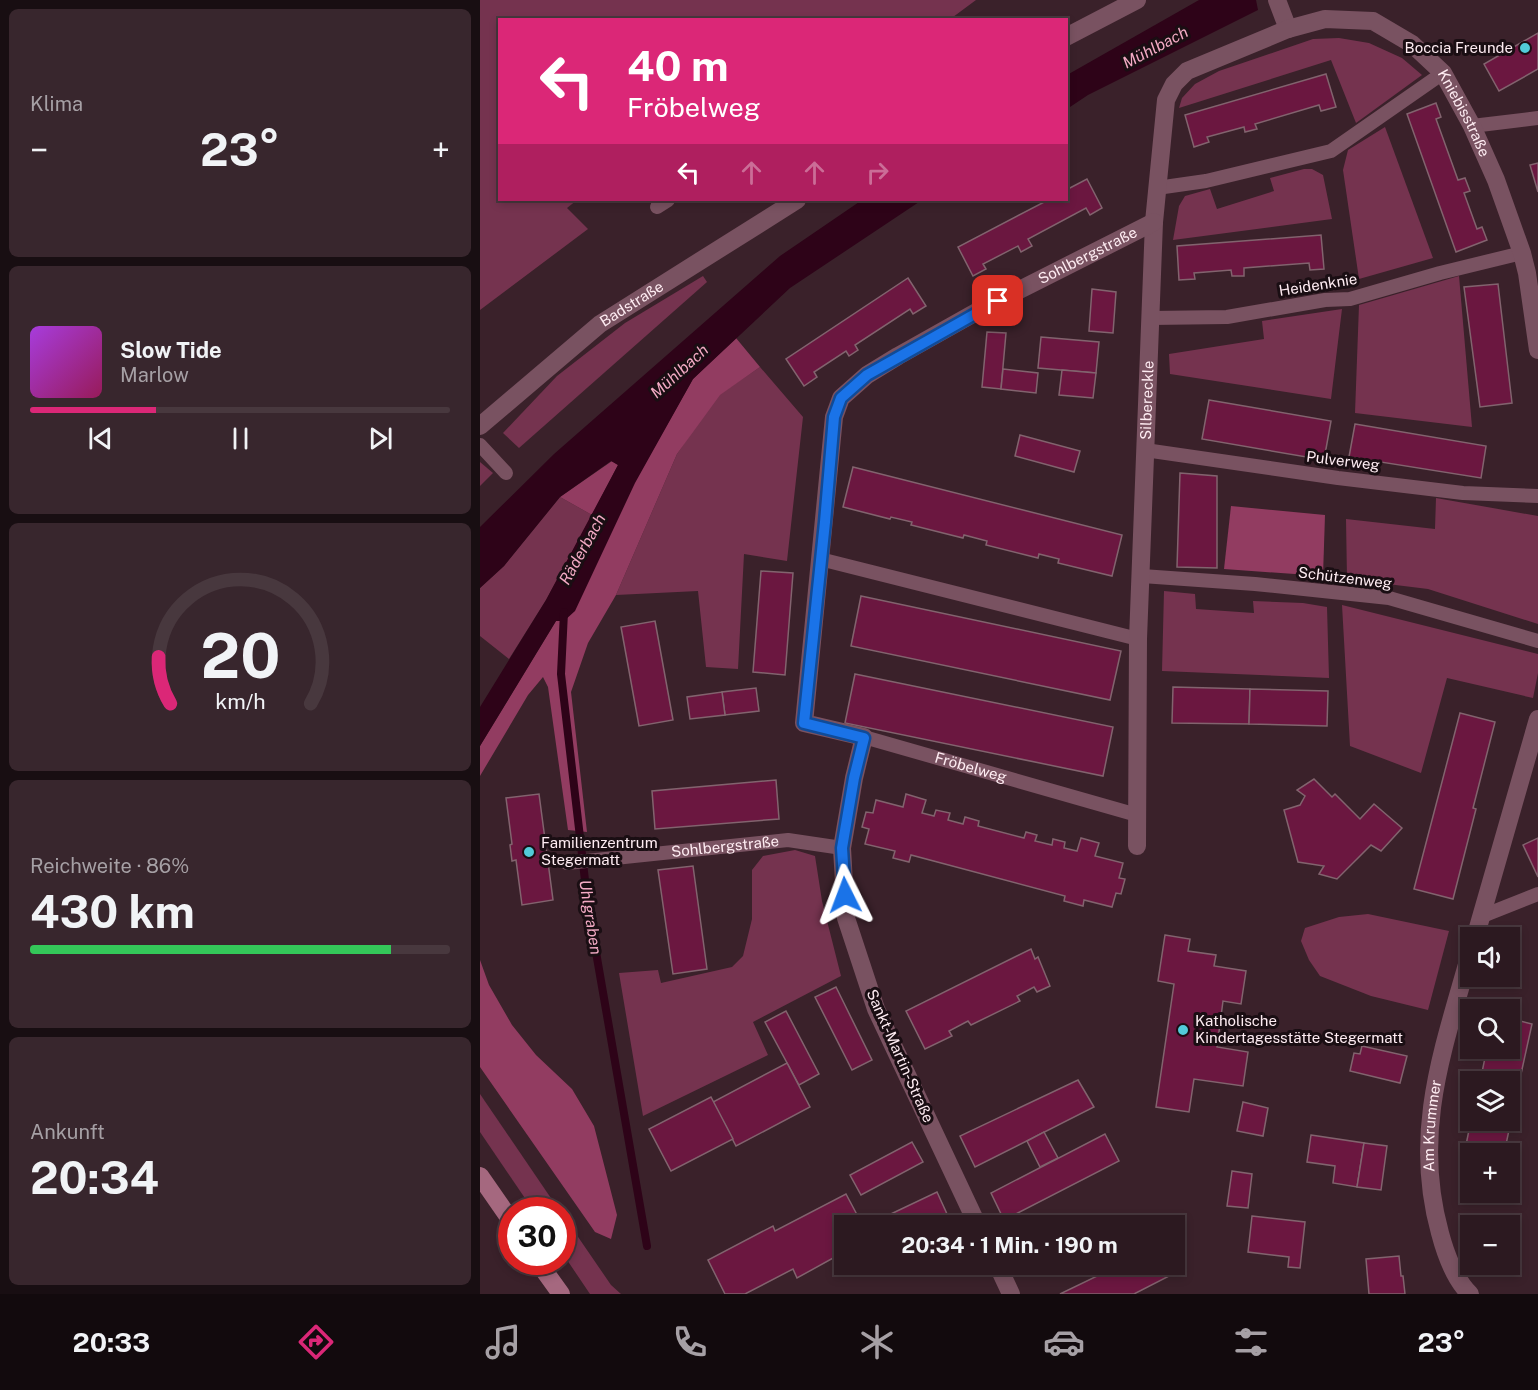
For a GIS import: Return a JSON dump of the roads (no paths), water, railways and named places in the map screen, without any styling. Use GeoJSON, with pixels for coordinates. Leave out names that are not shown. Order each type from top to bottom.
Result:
{"type":"FeatureCollection","features":[{"type":"Feature","properties":{"kind":"street"},"geometry":{"type":"LineString","coordinates":[[1068,37],[1137,0]]}},
{"type":"Feature","properties":{"kind":"street","name":"Kniebisstraße"},"geometry":{"type":"LineString","coordinates":[[1282,13],[1325,19],[1373,21],[1412,44],[1443,73],[1472,126],[1496,180],[1522,253],[1538,350]]}},
{"type":"Feature","properties":{"kind":"street","name":"Silbereckle"},"geometry":{"type":"LineString","coordinates":[[1137,846],[1138,639],[1145,450],[1154,222],[1166,100],[1174,84],[1187,71],[1282,13]]}},
{"type":"Feature","properties":{"kind":"street","name":"Badstraße"},"geometry":{"type":"LineString","coordinates":[[480,426],[600,324],[795,201]]}},
{"type":"Feature","properties":{"kind":"street","name":"Sohlbergstraße"},"geometry":{"type":"LineString","coordinates":[[804,723],[834,417],[841,398],[867,375],[928,339],[978,311],[1154,222]]}},
{"type":"Feature","properties":{"kind":"street"},"geometry":{"type":"LineString","coordinates":[[1478,927],[1538,719]]}},
{"type":"Feature","properties":{"kind":"street","name":"Fröbelweg"},"geometry":{"type":"LineString","coordinates":[[804,723],[864,738]]}},
{"type":"Feature","properties":{"kind":"street","name":"Sankt-Martin-Straße"},"geometry":{"type":"LineString","coordinates":[[864,738],[854,778],[842,848],[846,918],[876,1009],[973,1215]]}},
{"type":"Feature","properties":{"kind":"street","name":"Am Krummer"},"geometry":{"type":"LineString","coordinates":[[1461,987],[1433,1093],[1428,1159],[1432,1204],[1446,1255],[1470,1294]]}},
{"type":"Feature","properties":{"kind":"street"},"geometry":{"type":"LineString","coordinates":[[480,1176],[498,1202]]}},
{"type":"Feature","properties":{"kind":"street"},"geometry":{"type":"LineString","coordinates":[[547,1275],[561,1294]]}},
{"type":"Feature","properties":{"kind":"street"},"geometry":{"type":"LineString","coordinates":[[1002,1275],[1011,1294]]}},
{"type":"Feature","properties":{"kind":"lane"},"geometry":{"type":"LineString","coordinates":[[1157,188],[1206,181],[1331,151],[1443,73]]}},
{"type":"Feature","properties":{"kind":"lane"},"geometry":{"type":"LineString","coordinates":[[1472,126],[1538,118]]}},
{"type":"Feature","properties":{"kind":"lane","name":"Heidenknie"},"geometry":{"type":"LineString","coordinates":[[1151,318],[1227,317],[1325,300],[1350,299],[1440,273],[1522,253]]}},
{"type":"Feature","properties":{"kind":"lane"},"geometry":{"type":"LineString","coordinates":[[480,445],[506,473]]}},
{"type":"Feature","properties":{"kind":"lane","name":"Pulverweg"},"geometry":{"type":"LineString","coordinates":[[1145,450],[1338,478],[1463,493],[1538,495]]}},
{"type":"Feature","properties":{"kind":"lane"},"geometry":{"type":"LineString","coordinates":[[820,559],[1138,639]]}},
{"type":"Feature","properties":{"kind":"lane","name":"Schützenweg"},"geometry":{"type":"LineString","coordinates":[[1142,576],[1255,584],[1389,598],[1538,641]]}},
{"type":"Feature","properties":{"kind":"lane","name":"Fröbelweg"},"geometry":{"type":"LineString","coordinates":[[864,738],[1137,814]]}},
{"type":"Feature","properties":{"kind":"lane","name":"Sohlbergstraße"},"geometry":{"type":"LineString","coordinates":[[570,862],[788,840],[842,848]]}},
{"type":"Feature","properties":{"kind":"lane"},"geometry":{"type":"LineString","coordinates":[[1480,917],[1538,894]]}},
{"type":"Feature","properties":{"kind":"water","name":"Mühlbach"},"geometry":{"type":"Polygon","coordinates":[[[1199,0],[1256,0],[1258,10],[1088,95],[1068,108],[1068,74],[1199,0]]]}},
{"type":"Feature","properties":{"kind":"water"},"geometry":{"type":"Polygon","coordinates":[[[861,201],[920,201],[790,288],[693,379],[635,483],[575,611],[564,621],[556,621],[480,746],[480,707],[546,600],[618,465],[611,461],[560,497],[504,566],[480,588],[480,527],[554,454],[780,256],[861,201]]]}},
{"type":"Feature","properties":{"kind":"waterway","name":"Uhlgraben"},"geometry":{"type":"LineString","coordinates":[[564,612],[561,674],[588,906],[647,1246]]}},
{"type":"Feature","properties":{"kind":"place","name":"Boccia Freunde"},"geometry":{"type":"Point","coordinates":[1525,48]}},
{"type":"Feature","properties":{"kind":"place","name":"Familienzentrum Stegermatt"},"geometry":{"type":"Point","coordinates":[529,852]}},
{"type":"Feature","properties":{"kind":"place","name":"Katholische Kindertagesstätte Stegermatt"},"geometry":{"type":"Point","coordinates":[1183,1030]}},
{"type":"Feature","properties":{"kind":"water label","name":"Räderbach"},"geometry":{"type":"Point","coordinates":[582,549]}}]}
